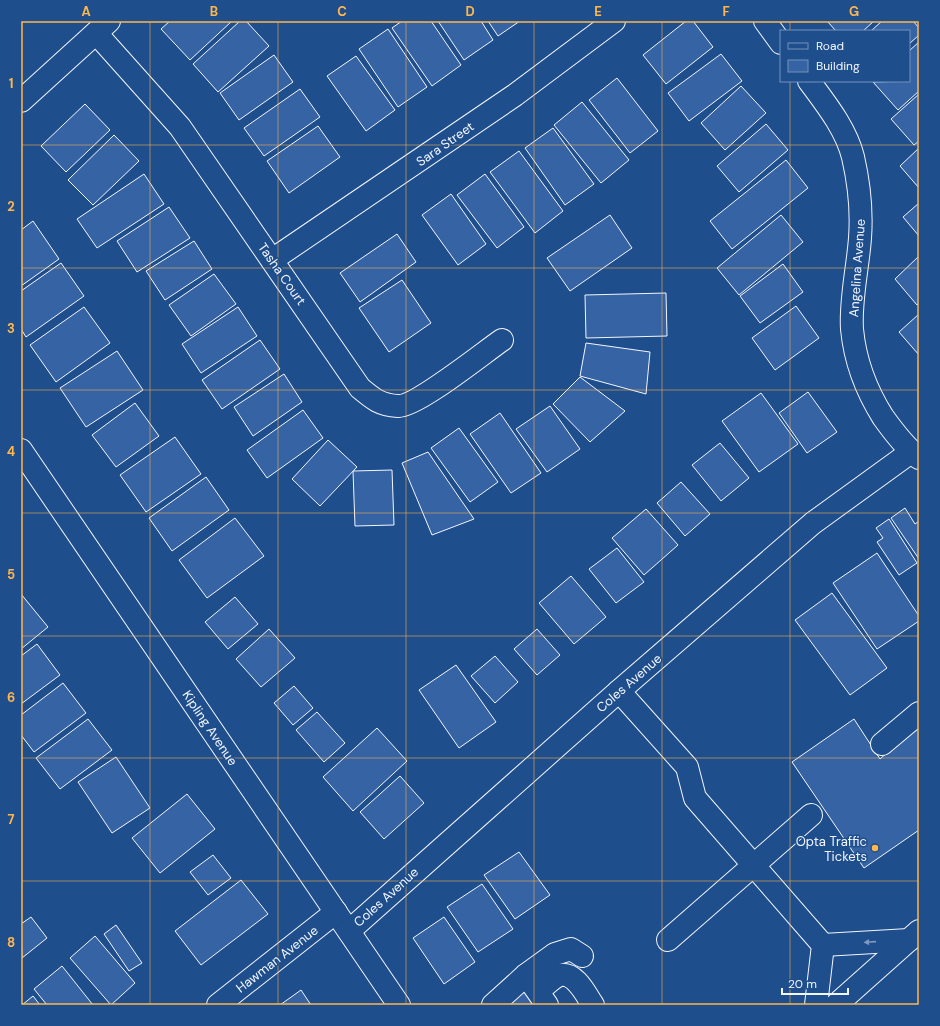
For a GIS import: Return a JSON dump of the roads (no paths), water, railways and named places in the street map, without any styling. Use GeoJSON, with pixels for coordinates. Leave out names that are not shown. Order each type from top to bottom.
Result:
{"type":"FeatureCollection","features":[{"type":"Feature","properties":{"kind":"street","name":"Sara Street"},"geometry":{"type":"LineString","coordinates":[[272,260],[515,95],[614,21]]}},
{"type":"Feature","properties":{"kind":"street"},"geometry":{"type":"LineString","coordinates":[[765,21],[780,42]]}},
{"type":"Feature","properties":{"kind":"street","name":"Tasha Court"},"geometry":{"type":"LineString","coordinates":[[102,27],[180,127],[360,388],[375,402],[399,406],[416,400],[502,340]]}},
{"type":"Feature","properties":{"kind":"street"},"geometry":{"type":"LineString","coordinates":[[21,101],[102,27]]}},
{"type":"Feature","properties":{"kind":"street","name":"Angelina Avenue"},"geometry":{"type":"LineString","coordinates":[[810,82],[828,107],[842,130],[852,156],[856,177],[861,219],[852,328],[860,371],[874,403],[888,424],[915,455]]}},
{"type":"Feature","properties":{"kind":"street","name":"Kipling Avenue"},"geometry":{"type":"LineString","coordinates":[[21,450],[400,1005]]}},
{"type":"Feature","properties":{"kind":"street","name":"Coles Avenue"},"geometry":{"type":"LineString","coordinates":[[349,930],[619,691],[814,523],[915,455]]}},
{"type":"Feature","properties":{"kind":"street"},"geometry":{"type":"LineString","coordinates":[[619,691],[687,767],[696,798],[753,866],[823,945],[816,1005]]}},
{"type":"Feature","properties":{"kind":"street"},"geometry":{"type":"LineString","coordinates":[[882,744],[919,713]]}},
{"type":"Feature","properties":{"kind":"street"},"geometry":{"type":"LineString","coordinates":[[668,940],[811,815]]}},
{"type":"Feature","properties":{"kind":"street","name":"Hawman Avenue"},"geometry":{"type":"LineString","coordinates":[[218,1005],[336,912]]}},
{"type":"Feature","properties":{"kind":"street"},"geometry":{"type":"LineString","coordinates":[[823,945],[914,936]]}},
{"type":"Feature","properties":{"kind":"street"},"geometry":{"type":"LineString","coordinates":[[836,1005],[914,936]]}},
{"type":"Feature","properties":{"kind":"street"},"geometry":{"type":"LineString","coordinates":[[537,990],[563,950],[571,949],[582,956]]}},
{"type":"Feature","properties":{"kind":"street"},"geometry":{"type":"LineString","coordinates":[[494,1005],[537,990],[559,975],[568,975],[576,980],[593,1005]]}},
{"type":"Feature","properties":{"kind":"place","name":"Opta Traffic Tickets"},"geometry":{"type":"Point","coordinates":[875,848]}}]}
